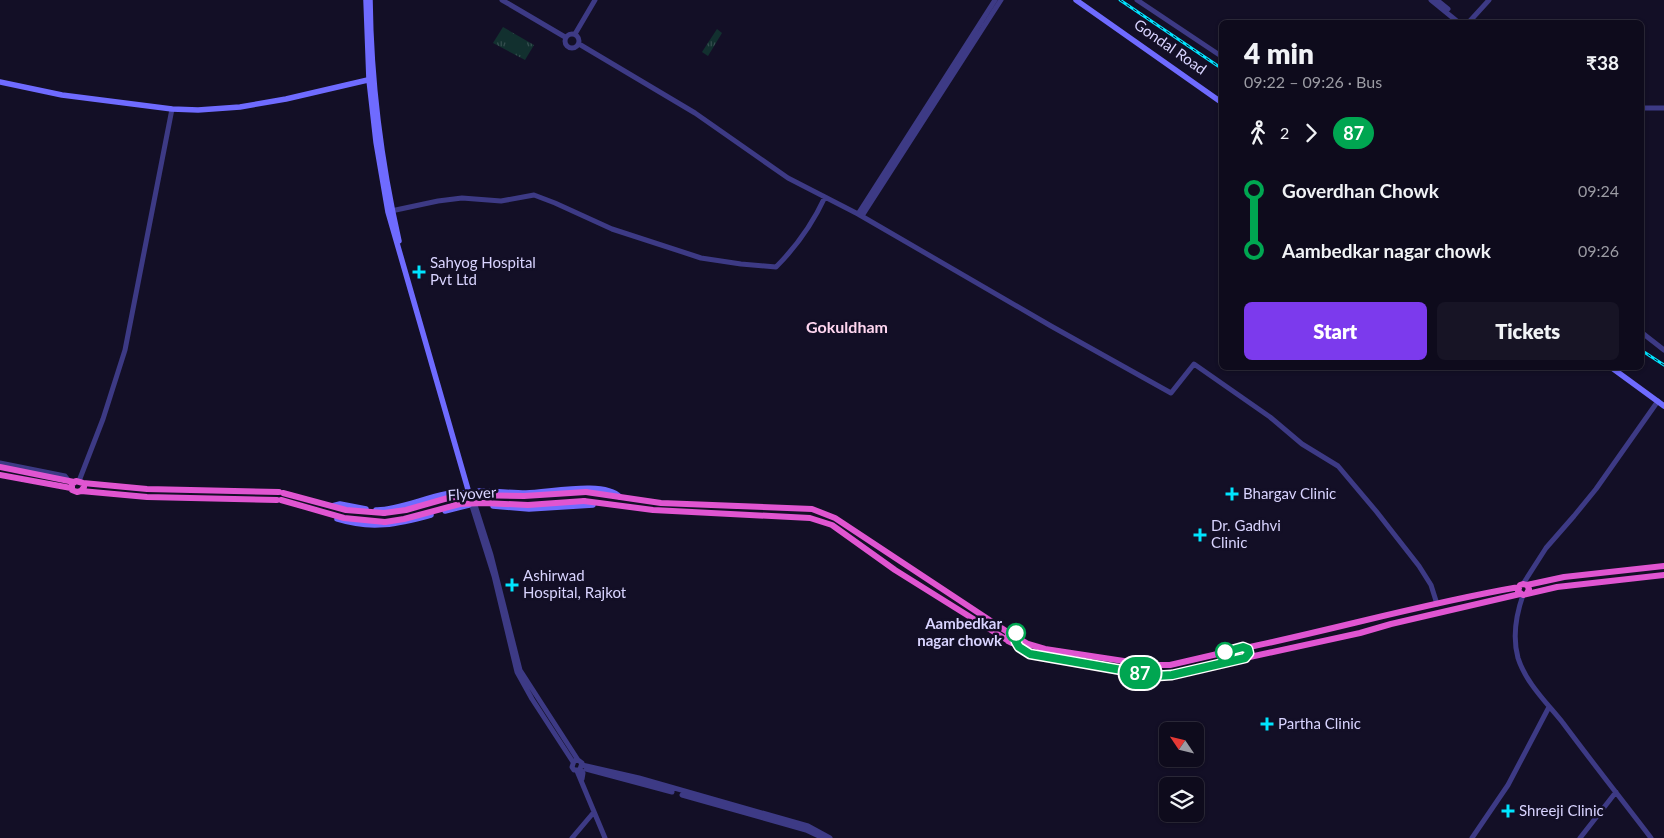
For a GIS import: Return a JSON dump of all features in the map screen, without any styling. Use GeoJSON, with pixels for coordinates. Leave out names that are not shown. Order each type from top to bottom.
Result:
{"type":"FeatureCollection","features":[{"type":"Feature","properties":{"kind":"highway"},"geometry":{"type":"LineString","coordinates":[[0,468],[75,483],[84,487],[81,491]]}},
{"type":"Feature","properties":{"kind":"highway"},"geometry":{"type":"LineString","coordinates":[[0,476],[147,489],[280,496]]}},
{"type":"Feature","properties":{"kind":"highway"},"geometry":{"type":"LineString","coordinates":[[75,483],[74,492],[147,497],[280,496]]}},
{"type":"Feature","properties":{"kind":"highway","name":"Flyover"},"geometry":{"type":"LineString","coordinates":[[280,496],[384,514],[448,498],[469,495],[536,496],[586,492],[661,503],[812,510],[835,518],[1008,636]]}},
{"type":"Feature","properties":{"kind":"highway","name":"Flyover"},"geometry":{"type":"LineString","coordinates":[[280,496],[327,513],[362,521],[385,522],[404,520],[460,504],[528,505],[584,501],[652,510],[810,518],[832,525],[895,570],[1008,636]]}},
{"type":"Feature","properties":{"kind":"highway"},"geometry":{"type":"LineString","coordinates":[[761,517],[760,512],[762,508]]}},
{"type":"Feature","properties":{"kind":"highway"},"geometry":{"type":"LineString","coordinates":[[772,517],[778,514],[777,509]]}},
{"type":"Feature","properties":{"kind":"highway"},"geometry":{"type":"LineString","coordinates":[[1008,636],[1015,633],[1019,647],[1042,657],[1156,676],[1172,675],[1360,633],[1523,590],[1564,576],[1663,567]]}},
{"type":"Feature","properties":{"kind":"highway"},"geometry":{"type":"LineString","coordinates":[[1017,640],[1045,649],[1150,665],[1170,665],[1437,604],[1523,590],[1664,575]]}},
{"type":"Feature","properties":{"kind":"highway"},"geometry":{"type":"LineString","coordinates":[[1242,648],[1249,653],[1243,658]]}},
{"type":"Feature","properties":{"kind":"main road"},"geometry":{"type":"LineString","coordinates":[[366,0],[376,142],[390,211],[471,493],[479,497],[473,505]]}},
{"type":"Feature","properties":{"kind":"main road"},"geometry":{"type":"LineString","coordinates":[[370,0],[372,80]]}},
{"type":"Feature","properties":{"kind":"main road","name":"Gondal Road"},"geometry":{"type":"LineString","coordinates":[[1076,0],[1219,101]]}},
{"type":"Feature","properties":{"kind":"main road","name":"Gondal Road"},"geometry":{"type":"LineString","coordinates":[[1081,0],[1219,96]]}},
{"type":"Feature","properties":{"kind":"main road"},"geometry":{"type":"LineString","coordinates":[[0,82],[62,95],[172,109],[198,110],[240,107],[372,80]]}},
{"type":"Feature","properties":{"kind":"main road"},"geometry":{"type":"LineString","coordinates":[[1615,370],[1662,402]]}},
{"type":"Feature","properties":{"kind":"main road"},"geometry":{"type":"LineString","coordinates":[[1621,370],[1662,402]]}},
{"type":"Feature","properties":{"kind":"main road"},"geometry":{"type":"LineString","coordinates":[[332,506],[340,504],[373,510],[387,510],[444,495],[487,491],[529,493],[590,488],[612,492],[620,497]]}},
{"type":"Feature","properties":{"kind":"main road"},"geometry":{"type":"LineString","coordinates":[[471,493],[465,500],[473,505]]}},
{"type":"Feature","properties":{"kind":"main road"},"geometry":{"type":"LineString","coordinates":[[327,513],[330,516],[349,522],[388,525],[473,505],[529,510],[582,505],[612,508],[620,505]]}},
{"type":"Feature","properties":{"kind":"street"},"geometry":{"type":"LineString","coordinates":[[502,0],[565,37]]}},
{"type":"Feature","properties":{"kind":"street"},"geometry":{"type":"LineString","coordinates":[[575,34],[595,0]]}},
{"type":"Feature","properties":{"kind":"street"},"geometry":{"type":"LineString","coordinates":[[860,215],[995,0]]}},
{"type":"Feature","properties":{"kind":"street"},"geometry":{"type":"LineString","coordinates":[[860,215],[1001,0]]}},
{"type":"Feature","properties":{"kind":"street"},"geometry":{"type":"LineString","coordinates":[[1137,0],[1219,55]]}},
{"type":"Feature","properties":{"kind":"street"},"geometry":{"type":"LineString","coordinates":[[1431,0],[1456,20]]}},
{"type":"Feature","properties":{"kind":"street"},"geometry":{"type":"LineString","coordinates":[[1437,0],[1461,20]]}},
{"type":"Feature","properties":{"kind":"street"},"geometry":{"type":"LineString","coordinates":[[1471,20],[1489,0]]}},
{"type":"Feature","properties":{"kind":"street"},"geometry":{"type":"LineString","coordinates":[[565,37],[570,33],[575,34],[579,37],[579,44]]}},
{"type":"Feature","properties":{"kind":"street"},"geometry":{"type":"LineString","coordinates":[[565,37],[565,44],[569,48],[574,48],[579,44]]}},
{"type":"Feature","properties":{"kind":"street"},"geometry":{"type":"LineString","coordinates":[[579,44],[694,113],[788,178],[860,215],[1171,393],[1194,364],[1270,417],[1302,444],[1338,466],[1418,566],[1431,585],[1437,604]]}},
{"type":"Feature","properties":{"kind":"street"},"geometry":{"type":"LineString","coordinates":[[0,462],[65,476],[75,483],[103,419],[125,350],[172,109]]}},
{"type":"Feature","properties":{"kind":"street"},"geometry":{"type":"LineString","coordinates":[[1644,109],[1664,109]]}},
{"type":"Feature","properties":{"kind":"street"},"geometry":{"type":"LineString","coordinates":[[390,211],[431,202],[462,198],[501,201],[534,195],[612,229],[701,258],[776,267],[815,219],[825,198]]}},
{"type":"Feature","properties":{"kind":"street"},"geometry":{"type":"LineString","coordinates":[[1644,334],[1664,350]]}},
{"type":"Feature","properties":{"kind":"street"},"geometry":{"type":"LineString","coordinates":[[1651,838],[1527,677],[1517,652],[1515,636],[1523,590],[1546,548],[1596,489],[1662,402]]}},
{"type":"Feature","properties":{"kind":"street"},"geometry":{"type":"LineString","coordinates":[[473,505],[492,555],[520,670],[583,773],[582,780],[605,838]]}},
{"type":"Feature","properties":{"kind":"street"},"geometry":{"type":"LineString","coordinates":[[1472,838],[1508,785],[1549,707]]}},
{"type":"Feature","properties":{"kind":"street"},"geometry":{"type":"LineString","coordinates":[[579,766],[806,830],[822,838]]}},
{"type":"Feature","properties":{"kind":"street"},"geometry":{"type":"LineString","coordinates":[[579,766],[639,778],[808,826],[830,838]]}},
{"type":"Feature","properties":{"kind":"street"},"geometry":{"type":"LineString","coordinates":[[1580,838],[1616,792]]}},
{"type":"Feature","properties":{"kind":"street"},"geometry":{"type":"LineString","coordinates":[[572,838],[594,812]]}},
{"type":"Feature","properties":{"kind":"green space"},"geometry":{"type":"Polygon","coordinates":[[[503,27],[534,45],[525,60],[493,43],[503,27]]]}},
{"type":"Feature","properties":{"kind":"green space"},"geometry":{"type":"Polygon","coordinates":[[[717,29],[722,33],[708,56],[702,52],[717,29]]]}},
{"type":"Feature","properties":{"kind":"railway"},"geometry":{"type":"LineString","coordinates":[[1120,0],[1219,67]]}},
{"type":"Feature","properties":{"kind":"railway"},"geometry":{"type":"LineString","coordinates":[[1644,352],[1664,365]]}},
{"type":"Feature","properties":{"kind":"bus line","name":"87"},"geometry":{"type":"LineString","coordinates":[[1016,633],[1018,640],[1016,642],[1019,647],[1030,654],[1156,676],[1172,675],[1223,664],[1245,658],[1249,653],[1248,649],[1243,647],[1225,652]]}},
{"type":"Feature","properties":{"kind":"place","name":"Sahyog Hospital Pvt Ltd"},"geometry":{"type":"Point","coordinates":[419,272]}},
{"type":"Feature","properties":{"kind":"place","name":"Bhargav Clinic"},"geometry":{"type":"Point","coordinates":[1232,494]}},
{"type":"Feature","properties":{"kind":"place","name":"Dr. Gadhvi Clinic"},"geometry":{"type":"Point","coordinates":[1200,535]}},
{"type":"Feature","properties":{"kind":"place","name":"Ashirwad Hospital, Rajkot"},"geometry":{"type":"Point","coordinates":[512,585]}},
{"type":"Feature","properties":{"kind":"place","name":"Aambedkar nagar chowk"},"geometry":{"type":"Point","coordinates":[1016,633]}},
{"type":"Feature","properties":{"kind":"place","name":"Partha Clinic"},"geometry":{"type":"Point","coordinates":[1267,724]}},
{"type":"Feature","properties":{"kind":"place","name":"Shreeji Clinic"},"geometry":{"type":"Point","coordinates":[1508,811]}},
{"type":"Feature","properties":{"kind":"district","name":"Gokuldham"},"geometry":{"type":"Point","coordinates":[847,327]}}]}
